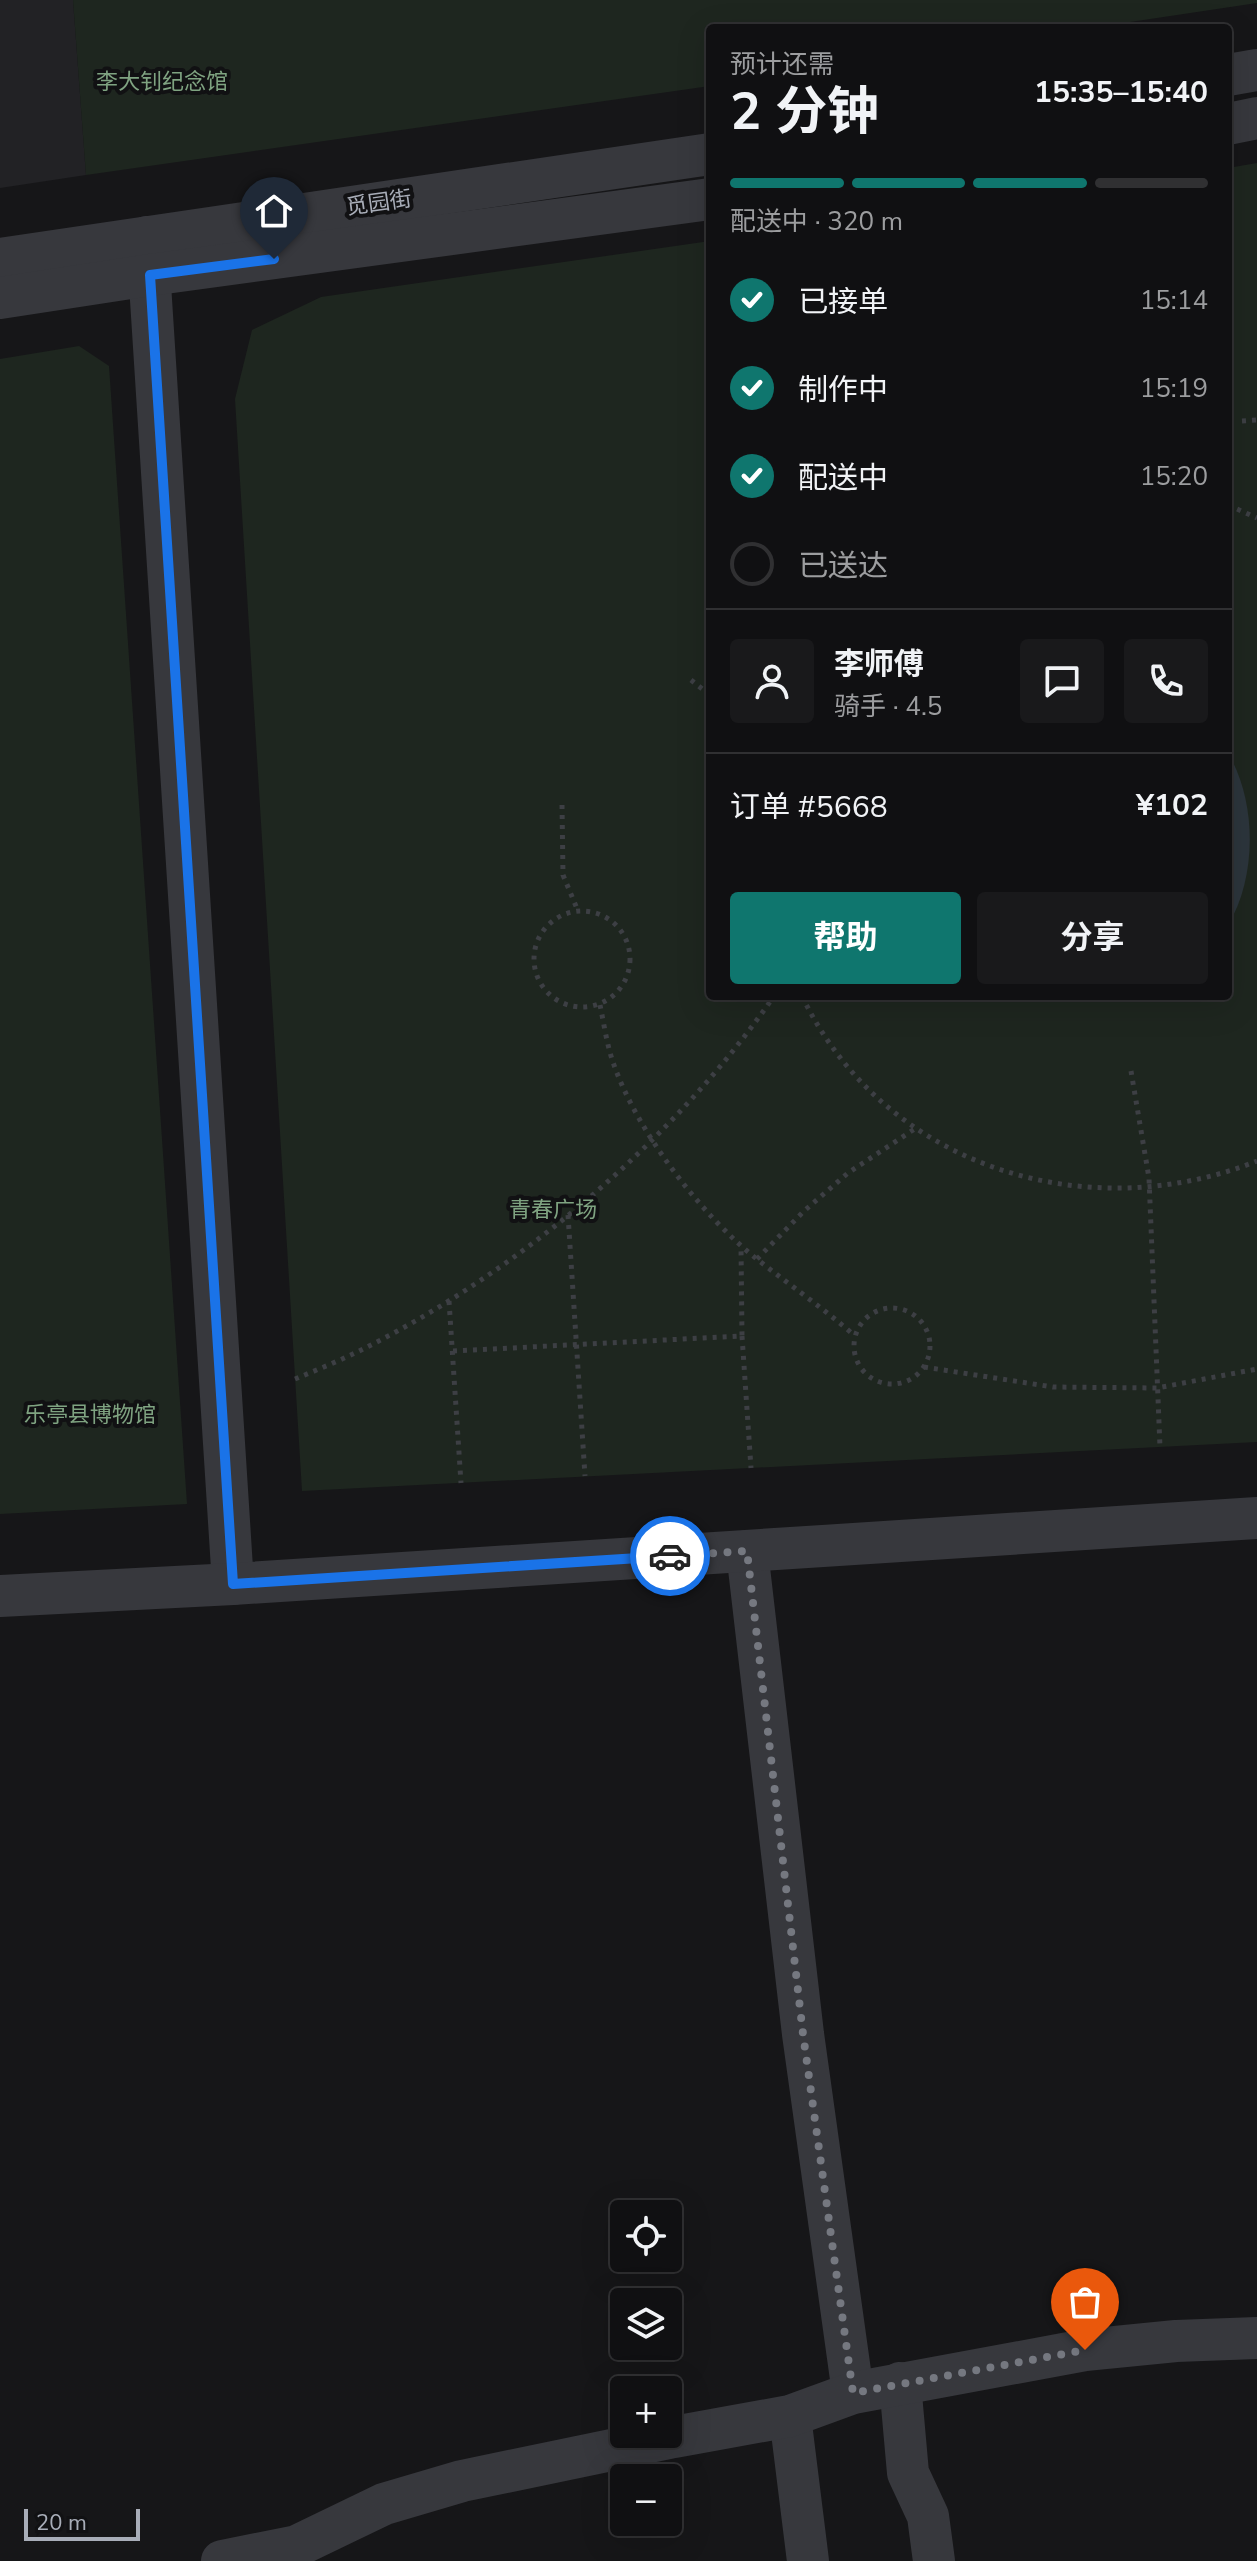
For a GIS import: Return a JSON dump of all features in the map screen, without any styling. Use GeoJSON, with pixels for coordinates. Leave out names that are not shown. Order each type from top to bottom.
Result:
{"type":"FeatureCollection","features":[{"type":"Feature","properties":{"kind":"street"},"geometry":{"type":"LineString","coordinates":[[1232,74],[1257,70]]}},
{"type":"Feature","properties":{"kind":"street"},"geometry":{"type":"LineString","coordinates":[[1232,123],[1257,118]]}},
{"type":"Feature","properties":{"kind":"street","name":"觅园街"},"geometry":{"type":"LineString","coordinates":[[0,298],[148,256],[706,155]]}},
{"type":"Feature","properties":{"kind":"street","name":"觅园街"},"geometry":{"type":"LineString","coordinates":[[0,259],[148,256],[706,199]]}},
{"type":"Feature","properties":{"kind":"street"},"geometry":{"type":"LineString","coordinates":[[148,256],[233,1584]]}},
{"type":"Feature","properties":{"kind":"street"},"geometry":{"type":"LineString","coordinates":[[0,1596],[233,1584],[1257,1518]]}},
{"type":"Feature","properties":{"kind":"street"},"geometry":{"type":"LineString","coordinates":[[747,1551],[803,2034],[853,2393]]}},
{"type":"Feature","properties":{"kind":"street"},"geometry":{"type":"LineString","coordinates":[[222,2561],[297,2546],[384,2504],[462,2481],[790,2416],[853,2393],[1085,2350],[1176,2341],[1257,2338]]}},
{"type":"Feature","properties":{"kind":"street"},"geometry":{"type":"LineString","coordinates":[[900,2383],[908,2473],[928,2516],[934,2561]]}},
{"type":"Feature","properties":{"kind":"street"},"geometry":{"type":"LineString","coordinates":[[790,2416],[808,2561]]}},
{"type":"Feature","properties":{"kind":"path"},"geometry":{"type":"LineString","coordinates":[[1242,421],[1257,420]]}},
{"type":"Feature","properties":{"kind":"path"},"geometry":{"type":"LineString","coordinates":[[1232,507],[1257,518]]}},
{"type":"Feature","properties":{"kind":"path"},"geometry":{"type":"LineString","coordinates":[[691,680],[706,692]]}},
{"type":"Feature","properties":{"kind":"path"},"geometry":{"type":"LineString","coordinates":[[562,805],[563,875],[578,911]]}},
{"type":"Feature","properties":{"kind":"path"},"geometry":{"type":"LineString","coordinates":[[578,911],[595,913],[611,920],[623,932],[630,948],[631,965],[626,981],[615,996],[600,1005],[583,1008],[565,1005],[550,996],[534,968],[534,952],[544,930],[563,915],[578,911]]}},
{"type":"Feature","properties":{"kind":"path"},"geometry":{"type":"LineString","coordinates":[[295,1379],[367,1348],[449,1300],[568,1214],[653,1140],[742,1043],[771,1000]]}},
{"type":"Feature","properties":{"kind":"path"},"geometry":{"type":"LineString","coordinates":[[804,1000],[830,1043],[884,1103],[916,1127],[978,1162],[1044,1182],[1115,1190],[1150,1188],[1221,1174],[1257,1161]]}},
{"type":"Feature","properties":{"kind":"path"},"geometry":{"type":"LineString","coordinates":[[600,1005],[613,1064],[653,1140],[694,1197],[757,1259],[855,1336]]}},
{"type":"Feature","properties":{"kind":"path"},"geometry":{"type":"LineString","coordinates":[[1131,1071],[1150,1188],[1160,1447]]}},
{"type":"Feature","properties":{"kind":"path"},"geometry":{"type":"LineString","coordinates":[[757,1259],[804,1211],[848,1173],[916,1127]]}},
{"type":"Feature","properties":{"kind":"path"},"geometry":{"type":"LineString","coordinates":[[568,1214],[585,1476]]}},
{"type":"Feature","properties":{"kind":"path"},"geometry":{"type":"LineString","coordinates":[[741,1244],[742,1336],[751,1468]]}},
{"type":"Feature","properties":{"kind":"path"},"geometry":{"type":"LineString","coordinates":[[449,1300],[461,1483]]}},
{"type":"Feature","properties":{"kind":"path"},"geometry":{"type":"LineString","coordinates":[[884,1308],[899,1308],[913,1314],[924,1324],[930,1337],[930,1352],[924,1367],[912,1379],[897,1384],[880,1382],[866,1374],[858,1363],[854,1350],[855,1336],[860,1324],[870,1314],[884,1308]]}},
{"type":"Feature","properties":{"kind":"path"},"geometry":{"type":"LineString","coordinates":[[453,1351],[742,1336]]}},
{"type":"Feature","properties":{"kind":"path"},"geometry":{"type":"LineString","coordinates":[[924,1367],[1053,1387],[1157,1388],[1257,1369]]}},
{"type":"Feature","properties":{"kind":"shaded area"},"geometry":{"type":"Polygon","coordinates":[[[0,0],[73,0],[86,175],[0,188],[0,0]]]}},
{"type":"Feature","properties":{"kind":"shaded area"},"geometry":{"type":"Polygon","coordinates":[[[1232,761],[1244,794],[1250,839],[1238,906],[1232,917],[1232,761]]]}},
{"type":"Feature","properties":{"kind":"green space","name":"李大钊纪念馆"},"geometry":{"type":"Polygon","coordinates":[[[73,0],[1257,0],[1257,3],[1117,24],[706,24],[706,87],[86,175],[73,0]]]}},
{"type":"Feature","properties":{"kind":"green space","name":"青春广场"},"geometry":{"type":"Polygon","coordinates":[[[1257,163],[1257,1442],[302,1491],[235,399],[252,330],[321,297],[706,242],[706,1000],[1232,1000],[1232,167],[1257,163]]]}},
{"type":"Feature","properties":{"kind":"green space","name":"乐亭县博物馆"},"geometry":{"type":"Polygon","coordinates":[[[79,346],[109,366],[187,1504],[0,1514],[0,359],[79,346]]]}},
{"type":"Feature","properties":{"kind":"way so far"},"geometry":{"type":"LineString","coordinates":[[670,1556],[747,1551],[803,2034],[853,2393],[1085,2350]]}},
{"type":"Feature","properties":{"kind":"route"},"geometry":{"type":"LineString","coordinates":[[274,259],[150,275],[233,1584],[670,1556]]}}]}
